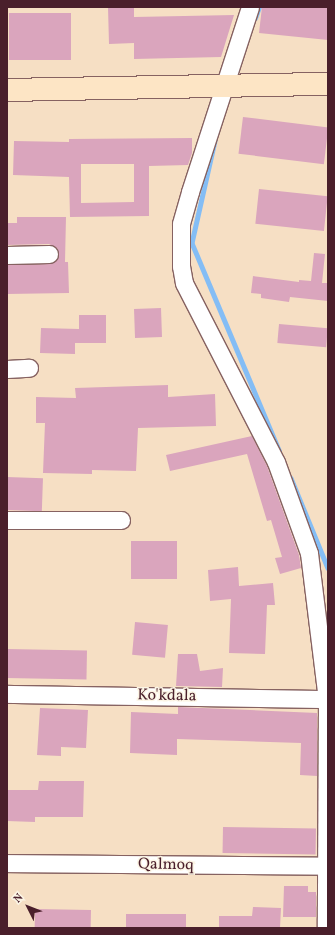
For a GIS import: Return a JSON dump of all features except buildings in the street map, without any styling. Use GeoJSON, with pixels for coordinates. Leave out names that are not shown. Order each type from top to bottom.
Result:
{"type":"FeatureCollection","features":[{"type":"Feature","properties":{"kind":"street"},"geometry":{"type":"LineString","coordinates":[[250,7],[181,224],[181,266],[184,283],[276,462],[309,553],[327,699],[325,866],[326,928]]}},
{"type":"Feature","properties":{"kind":"street"},"geometry":{"type":"LineString","coordinates":[[7,90],[328,84]]}},
{"type":"Feature","properties":{"kind":"street"},"geometry":{"type":"LineString","coordinates":[[7,255],[49,254]]}},
{"type":"Feature","properties":{"kind":"street"},"geometry":{"type":"LineString","coordinates":[[7,369],[29,368]]}},
{"type":"Feature","properties":{"kind":"street"},"geometry":{"type":"LineString","coordinates":[[7,520],[121,520]]}},
{"type":"Feature","properties":{"kind":"street","name":"Ko'kdala"},"geometry":{"type":"LineString","coordinates":[[7,694],[327,699]]}},
{"type":"Feature","properties":{"kind":"street","name":"Qalmoq"},"geometry":{"type":"LineString","coordinates":[[7,863],[325,866]]}},
{"type":"Feature","properties":{"kind":"waterway"},"geometry":{"type":"LineString","coordinates":[[255,18],[259,7]]}},
{"type":"Feature","properties":{"kind":"waterway"},"geometry":{"type":"LineString","coordinates":[[215,141],[192,243],[279,450]]}},
{"type":"Feature","properties":{"kind":"waterway"},"geometry":{"type":"LineString","coordinates":[[291,478],[328,568]]}}]}
